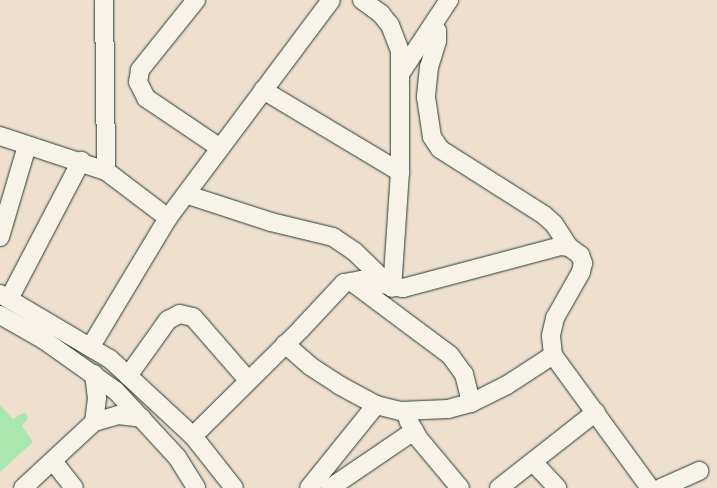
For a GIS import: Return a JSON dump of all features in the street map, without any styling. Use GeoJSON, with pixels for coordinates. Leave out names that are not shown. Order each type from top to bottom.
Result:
{"type":"FeatureCollection","features":[{"type":"Feature","properties":{"kind":"street"},"geometry":{"type":"LineString","coordinates":[[104,0],[106,171]]}},
{"type":"Feature","properties":{"kind":"street"},"geometry":{"type":"LineString","coordinates":[[196,0],[140,70],[138,82],[146,98],[220,148]]}},
{"type":"Feature","properties":{"kind":"street"},"geometry":{"type":"LineString","coordinates":[[91,346],[168,218],[188,195],[220,148],[331,0]]}},
{"type":"Feature","properties":{"kind":"street"},"geometry":{"type":"LineString","coordinates":[[362,0],[381,14],[390,24],[400,51],[400,172],[392,288]]}},
{"type":"Feature","properties":{"kind":"street"},"geometry":{"type":"LineString","coordinates":[[400,74],[449,0]]}},
{"type":"Feature","properties":{"kind":"street"},"geometry":{"type":"LineString","coordinates":[[433,25],[437,31],[437,41],[429,67],[426,97],[432,136],[440,149],[544,215],[554,224],[569,246],[580,255],[583,263],[582,272],[555,318],[551,336],[553,354],[650,488]]}},
{"type":"Feature","properties":{"kind":"street"},"geometry":{"type":"LineString","coordinates":[[263,90],[400,172]]}},
{"type":"Feature","properties":{"kind":"street"},"geometry":{"type":"LineString","coordinates":[[0,136],[27,146],[81,161],[106,171],[168,218]]}},
{"type":"Feature","properties":{"kind":"street"},"geometry":{"type":"LineString","coordinates":[[0,237],[27,146]]}},
{"type":"Feature","properties":{"kind":"street"},"geometry":{"type":"LineString","coordinates":[[81,161],[5,296],[91,346],[128,376],[193,436],[234,488]]}},
{"type":"Feature","properties":{"kind":"street"},"geometry":{"type":"LineString","coordinates":[[188,195],[270,222],[332,237],[354,251],[392,288]]}},
{"type":"Feature","properties":{"kind":"street"},"geometry":{"type":"LineString","coordinates":[[193,436],[285,344],[337,288],[351,281],[361,280],[392,288],[412,286],[561,246],[569,246]]}},
{"type":"Feature","properties":{"kind":"street"},"geometry":{"type":"LineString","coordinates":[[351,281],[450,355],[464,374],[471,403]]}},
{"type":"Feature","properties":{"kind":"street"},"geometry":{"type":"LineString","coordinates":[[128,376],[168,320],[180,314],[192,317],[248,380]]}},
{"type":"Feature","properties":{"kind":"street"},"geometry":{"type":"LineString","coordinates":[[0,315],[44,340],[116,391],[177,457],[196,488]]}},
{"type":"Feature","properties":{"kind":"street"},"geometry":{"type":"LineString","coordinates":[[285,344],[319,373],[376,405],[400,411],[448,409],[471,403],[501,388],[553,354]]}},
{"type":"Feature","properties":{"kind":"street"},"geometry":{"type":"LineString","coordinates":[[94,374],[97,398],[94,422]]}},
{"type":"Feature","properties":{"kind":"street"},"geometry":{"type":"LineString","coordinates":[[309,488],[376,405]]}},
{"type":"Feature","properties":{"kind":"street"},"geometry":{"type":"LineString","coordinates":[[400,411],[414,431],[460,488]]}},
{"type":"Feature","properties":{"kind":"street"},"geometry":{"type":"LineString","coordinates":[[499,488],[534,463],[596,412]]}},
{"type":"Feature","properties":{"kind":"street"},"geometry":{"type":"LineString","coordinates":[[23,488],[94,422],[118,415],[142,418]]}},
{"type":"Feature","properties":{"kind":"street"},"geometry":{"type":"LineString","coordinates":[[330,488],[414,431]]}},
{"type":"Feature","properties":{"kind":"street"},"geometry":{"type":"LineString","coordinates":[[53,460],[74,488]]}},
{"type":"Feature","properties":{"kind":"street"},"geometry":{"type":"LineString","coordinates":[[534,463],[557,488]]}},
{"type":"Feature","properties":{"kind":"street"},"geometry":{"type":"LineString","coordinates":[[661,488],[699,471]]}},
{"type":"Feature","properties":{"kind":"green space"},"geometry":{"type":"Polygon","coordinates":[[[0,405],[13,419],[25,412],[28,418],[22,426],[33,442],[0,472],[0,405]]]}}]}
